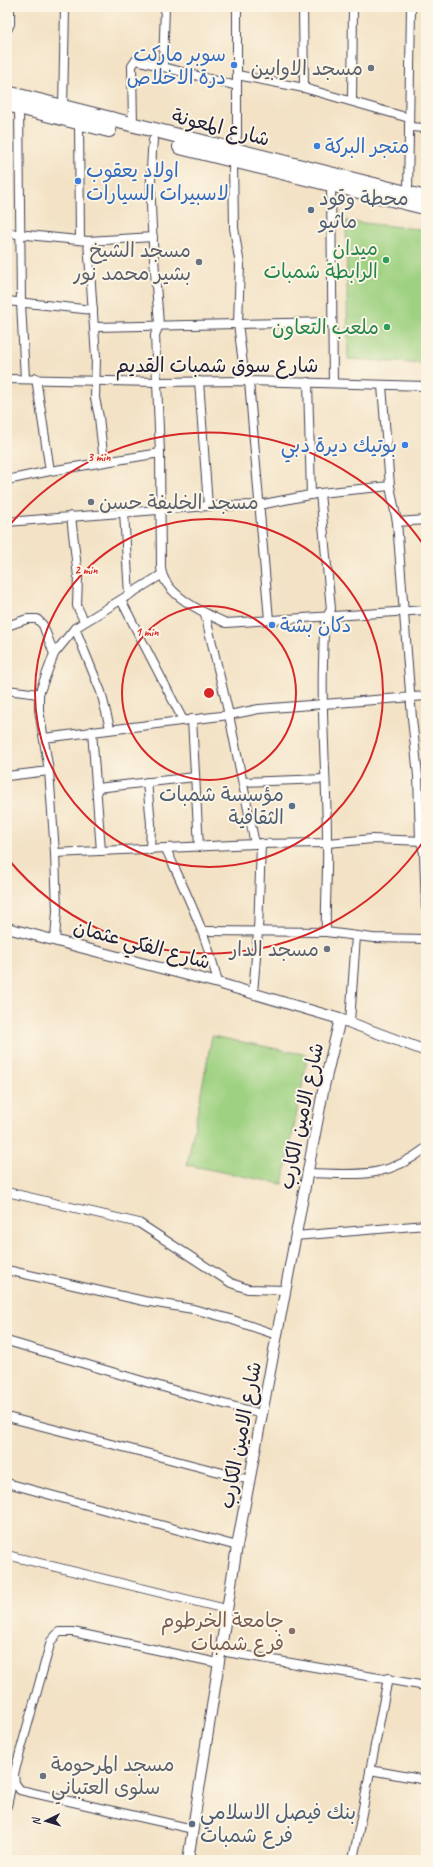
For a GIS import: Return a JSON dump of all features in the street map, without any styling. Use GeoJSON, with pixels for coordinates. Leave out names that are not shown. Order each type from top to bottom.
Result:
{"type":"FeatureCollection","features":[{"type":"Feature","properties":{"kind":"highway","name":"شارع المعونة"},"geometry":{"type":"LineString","coordinates":[[7,93],[133,126],[331,185],[426,208]]}},
{"type":"Feature","properties":{"kind":"highway","name":"شارع المعونة"},"geometry":{"type":"LineString","coordinates":[[13,105],[153,140],[426,198]]}},
{"type":"Feature","properties":{"kind":"street"},"geometry":{"type":"LineString","coordinates":[[7,30],[10,24],[10,7]]}},
{"type":"Feature","properties":{"kind":"street"},"geometry":{"type":"LineString","coordinates":[[62,108],[65,7]]}},
{"type":"Feature","properties":{"kind":"street"},"geometry":{"type":"LineString","coordinates":[[163,66],[165,7]]}},
{"type":"Feature","properties":{"kind":"street"},"geometry":{"type":"LineString","coordinates":[[237,7],[237,136],[234,156],[234,228],[241,272],[238,323],[247,381],[269,620]]}},
{"type":"Feature","properties":{"kind":"street"},"geometry":{"type":"LineString","coordinates":[[303,7],[304,88]]}},
{"type":"Feature","properties":{"kind":"street"},"geometry":{"type":"LineString","coordinates":[[352,101],[353,7]]}},
{"type":"Feature","properties":{"kind":"street"},"geometry":{"type":"LineString","coordinates":[[408,193],[411,7]]}},
{"type":"Feature","properties":{"kind":"street"},"geometry":{"type":"LineString","coordinates":[[133,126],[132,66],[136,60],[237,86]]}},
{"type":"Feature","properties":{"kind":"street"},"geometry":{"type":"LineString","coordinates":[[237,75],[304,88],[409,118]]}},
{"type":"Feature","properties":{"kind":"street"},"geometry":{"type":"LineString","coordinates":[[13,105],[20,235],[21,303],[25,378]]}},
{"type":"Feature","properties":{"kind":"street"},"geometry":{"type":"LineString","coordinates":[[79,122],[84,240],[93,310],[96,363],[94,381],[95,398],[99,417],[104,462]]}},
{"type":"Feature","properties":{"kind":"street"},"geometry":{"type":"LineString","coordinates":[[409,128],[426,128]]}},
{"type":"Feature","properties":{"kind":"street"},"geometry":{"type":"LineString","coordinates":[[153,140],[151,163],[153,236],[159,325],[155,335],[162,509],[161,575],[168,587],[205,614],[226,623],[326,618],[426,610]]}},
{"type":"Feature","properties":{"kind":"street"},"geometry":{"type":"LineString","coordinates":[[331,185],[333,383]]}},
{"type":"Feature","properties":{"kind":"street"},"geometry":{"type":"LineString","coordinates":[[7,233],[84,240],[153,236]]}},
{"type":"Feature","properties":{"kind":"street"},"geometry":{"type":"LineString","coordinates":[[7,301],[93,310]]}},
{"type":"Feature","properties":{"kind":"street"},"geometry":{"type":"LineString","coordinates":[[94,328],[238,323],[332,322]]}},
{"type":"Feature","properties":{"kind":"street"},"geometry":{"type":"LineString","coordinates":[[36,378],[50,471]]}},
{"type":"Feature","properties":{"kind":"street","name":"شارع سوق شمبات القديم"},"geometry":{"type":"LineString","coordinates":[[7,379],[36,378],[158,382],[308,382],[382,386],[426,386]]}},
{"type":"Feature","properties":{"kind":"street"},"geometry":{"type":"LineString","coordinates":[[199,381],[208,506]]}},
{"type":"Feature","properties":{"kind":"street"},"geometry":{"type":"LineString","coordinates":[[308,382],[312,495]]}},
{"type":"Feature","properties":{"kind":"street"},"geometry":{"type":"LineString","coordinates":[[382,386],[390,486],[396,522],[418,776],[424,853],[426,908]]}},
{"type":"Feature","properties":{"kind":"street"},"geometry":{"type":"LineString","coordinates":[[7,480],[50,471],[160,453]]}},
{"type":"Feature","properties":{"kind":"street"},"geometry":{"type":"LineString","coordinates":[[7,522],[162,509],[259,505],[320,493],[390,486]]}},
{"type":"Feature","properties":{"kind":"street"},"geometry":{"type":"LineString","coordinates":[[320,493],[331,609],[326,618],[322,705],[328,843],[325,889],[326,932]]}},
{"type":"Feature","properties":{"kind":"street"},"geometry":{"type":"LineString","coordinates":[[124,512],[129,595]]}},
{"type":"Feature","properties":{"kind":"street"},"geometry":{"type":"LineString","coordinates":[[71,516],[78,577],[77,606],[84,621]]}},
{"type":"Feature","properties":{"kind":"street"},"geometry":{"type":"LineString","coordinates":[[396,522],[426,520]]}},
{"type":"Feature","properties":{"kind":"street"},"geometry":{"type":"LineString","coordinates":[[55,940],[58,911],[55,853],[49,771],[39,694],[54,654],[75,628],[84,621],[161,575]]}},
{"type":"Feature","properties":{"kind":"street"},"geometry":{"type":"LineString","coordinates":[[121,600],[183,720]]}},
{"type":"Feature","properties":{"kind":"street"},"geometry":{"type":"LineString","coordinates":[[205,614],[258,844],[258,932],[253,994]]}},
{"type":"Feature","properties":{"kind":"street"},"geometry":{"type":"LineString","coordinates":[[7,626],[27,619],[37,619],[43,625],[54,654]]}},
{"type":"Feature","properties":{"kind":"street"},"geometry":{"type":"LineString","coordinates":[[75,628],[102,692],[110,728]]}},
{"type":"Feature","properties":{"kind":"street"},"geometry":{"type":"LineString","coordinates":[[7,690],[39,694]]}},
{"type":"Feature","properties":{"kind":"street"},"geometry":{"type":"LineString","coordinates":[[44,738],[110,728],[229,715],[259,709],[322,705],[410,696],[426,696]]}},
{"type":"Feature","properties":{"kind":"street"},"geometry":{"type":"LineString","coordinates":[[192,719],[199,847]]}},
{"type":"Feature","properties":{"kind":"street"},"geometry":{"type":"LineString","coordinates":[[92,731],[101,851]]}},
{"type":"Feature","properties":{"kind":"street"},"geometry":{"type":"LineString","coordinates":[[7,776],[49,771]]}},
{"type":"Feature","properties":{"kind":"street"},"geometry":{"type":"LineString","coordinates":[[96,788],[195,777]]}},
{"type":"Feature","properties":{"kind":"street"},"geometry":{"type":"LineString","coordinates":[[243,782],[325,779]]}},
{"type":"Feature","properties":{"kind":"street"},"geometry":{"type":"LineString","coordinates":[[146,782],[151,824],[150,850]]}},
{"type":"Feature","properties":{"kind":"street"},"geometry":{"type":"LineString","coordinates":[[55,853],[150,850],[258,844],[328,843],[372,839],[423,840]]}},
{"type":"Feature","properties":{"kind":"street"},"geometry":{"type":"LineString","coordinates":[[166,849],[203,931],[212,957],[218,983]]}},
{"type":"Feature","properties":{"kind":"street","name":"شارع الفكي عثمان"},"geometry":{"type":"LineString","coordinates":[[7,928],[218,983],[345,1020],[426,1051]]}},
{"type":"Feature","properties":{"kind":"street"},"geometry":{"type":"LineString","coordinates":[[203,931],[326,932],[356,936],[426,939]]}},
{"type":"Feature","properties":{"kind":"street"},"geometry":{"type":"LineString","coordinates":[[345,1020],[356,936]]}},
{"type":"Feature","properties":{"kind":"street","name":"شارع الامين الكارب"},"geometry":{"type":"LineString","coordinates":[[188,1860],[226,1609],[295,1236],[324,1086],[345,1020]]}},
{"type":"Feature","properties":{"kind":"street"},"geometry":{"type":"LineString","coordinates":[[307,1173],[365,1175],[396,1167],[410,1160],[426,1148]]}},
{"type":"Feature","properties":{"kind":"street"},"geometry":{"type":"LineString","coordinates":[[7,1192],[139,1223],[231,1283],[248,1289],[285,1290]]}},
{"type":"Feature","properties":{"kind":"street"},"geometry":{"type":"LineString","coordinates":[[295,1236],[426,1225]]}},
{"type":"Feature","properties":{"kind":"street"},"geometry":{"type":"LineString","coordinates":[[7,1270],[144,1301],[193,1309],[227,1318],[277,1335]]}},
{"type":"Feature","properties":{"kind":"street"},"geometry":{"type":"LineString","coordinates":[[7,1341],[190,1395],[262,1414]]}},
{"type":"Feature","properties":{"kind":"street"},"geometry":{"type":"LineString","coordinates":[[7,1418],[250,1480]]}},
{"type":"Feature","properties":{"kind":"street"},"geometry":{"type":"LineString","coordinates":[[7,1483],[238,1546]]}},
{"type":"Feature","properties":{"kind":"street"},"geometry":{"type":"LineString","coordinates":[[7,1555],[226,1609]]}},
{"type":"Feature","properties":{"kind":"street"},"geometry":{"type":"LineString","coordinates":[[7,1806],[14,1774],[51,1641],[59,1632],[73,1632],[218,1663]]}},
{"type":"Feature","properties":{"kind":"street"},"geometry":{"type":"LineString","coordinates":[[220,1651],[388,1678],[426,1686]]}},
{"type":"Feature","properties":{"kind":"street"},"geometry":{"type":"LineString","coordinates":[[353,1860],[388,1678]]}},
{"type":"Feature","properties":{"kind":"street"},"geometry":{"type":"LineString","coordinates":[[370,1770],[426,1780]]}},
{"type":"Feature","properties":{"kind":"street"},"geometry":{"type":"LineString","coordinates":[[14,1774],[15,1783],[20,1790],[193,1829]]}},
{"type":"Feature","properties":{"kind":"green space"},"geometry":{"type":"Polygon","coordinates":[[[346,221],[426,230],[426,364],[348,359],[346,221]]]}},
{"type":"Feature","properties":{"kind":"green space"},"geometry":{"type":"Polygon","coordinates":[[[212,1036],[308,1055],[283,1184],[187,1165],[212,1036]]]}},
{"type":"Feature","properties":{"kind":"place","name":"سوبر ماركت درة الاخلاص"},"geometry":{"type":"Point","coordinates":[234,65]}},
{"type":"Feature","properties":{"kind":"place","name":"مسجد الاوابين"},"geometry":{"type":"Point","coordinates":[371,68]}},
{"type":"Feature","properties":{"kind":"place","name":"متجر البركة"},"geometry":{"type":"Point","coordinates":[317,146]}},
{"type":"Feature","properties":{"kind":"place","name":"اولاد يعقوب لاسبيرات السيارات"},"geometry":{"type":"Point","coordinates":[78,181]}},
{"type":"Feature","properties":{"kind":"place","name":"محطة وقود ماثيو"},"geometry":{"type":"Point","coordinates":[311,210]}},
{"type":"Feature","properties":{"kind":"place","name":"ميدان الرابطة شمبات"},"geometry":{"type":"Point","coordinates":[386,260]}},
{"type":"Feature","properties":{"kind":"place","name":"مسجد الشيخ بشير محمد نور"},"geometry":{"type":"Point","coordinates":[199,262]}},
{"type":"Feature","properties":{"kind":"place","name":"ملعب التعاون"},"geometry":{"type":"Point","coordinates":[387,327]}},
{"type":"Feature","properties":{"kind":"place","name":"بوتيك ديرة دبي"},"geometry":{"type":"Point","coordinates":[405,445]}},
{"type":"Feature","properties":{"kind":"place","name":"مسجد الخليفة حسن"},"geometry":{"type":"Point","coordinates":[91,502]}},
{"type":"Feature","properties":{"kind":"place","name":"دكان بشة"},"geometry":{"type":"Point","coordinates":[272,625]}},
{"type":"Feature","properties":{"kind":"place","name":"مؤسسة شمبات الثقافية"},"geometry":{"type":"Point","coordinates":[292,806]}},
{"type":"Feature","properties":{"kind":"place","name":"مسجد الدار"},"geometry":{"type":"Point","coordinates":[327,949]}},
{"type":"Feature","properties":{"kind":"place","name":"جامعة الخرطوم فرع شمبات"},"geometry":{"type":"Point","coordinates":[292,1631]}},
{"type":"Feature","properties":{"kind":"place","name":"مسجد المرحومة سلوى العتباني"},"geometry":{"type":"Point","coordinates":[43,1776]}},
{"type":"Feature","properties":{"kind":"place","name":"بنك فيصل الاسلامي فرع شمبات"},"geometry":{"type":"Point","coordinates":[192,1824]}}]}
